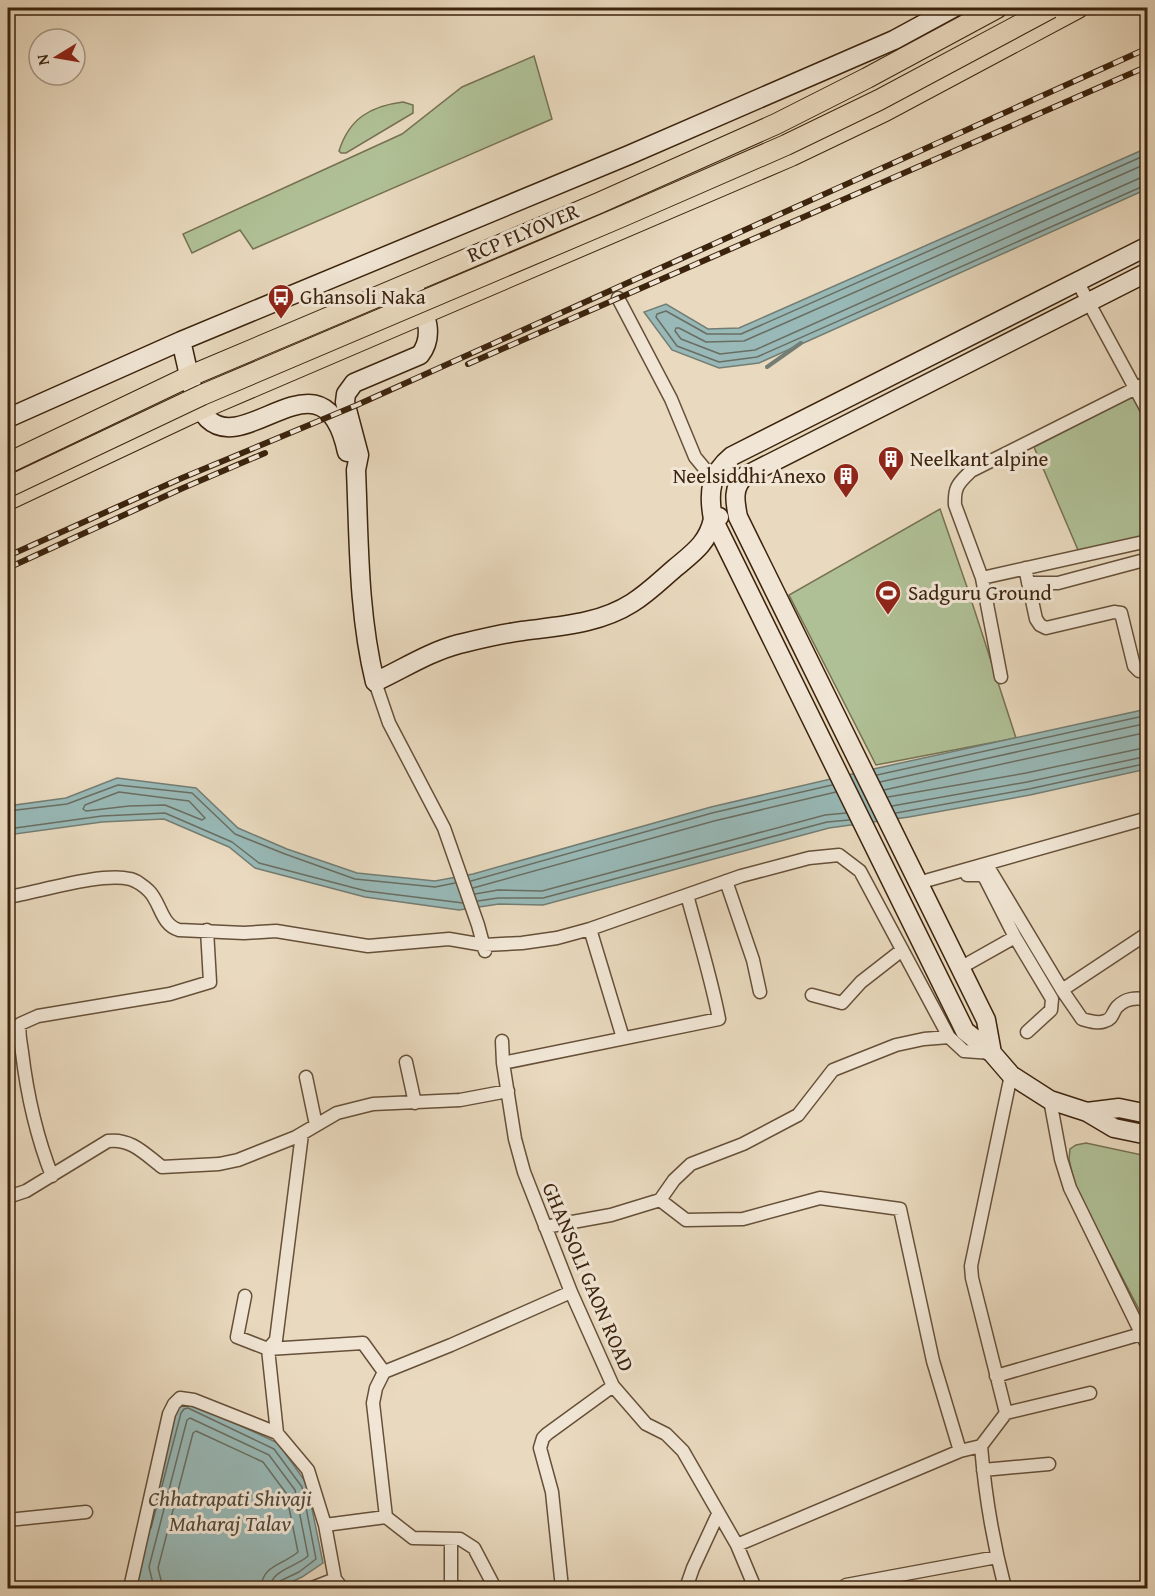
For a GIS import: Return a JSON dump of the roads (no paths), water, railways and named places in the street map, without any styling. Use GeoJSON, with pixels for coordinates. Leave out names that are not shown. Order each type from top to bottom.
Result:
{"type":"FeatureCollection","features":[{"type":"Feature","properties":{"kind":"main road"},"geometry":{"type":"LineString","coordinates":[[8,463],[190,376],[639,186],[776,124],[997,8]]}},
{"type":"Feature","properties":{"kind":"main road","name":"RCP FLYOVER"},"geometry":{"type":"LineString","coordinates":[[8,475],[198,385],[617,207],[781,134],[873,89],[1023,8]]}},
{"type":"Feature","properties":{"kind":"main road","name":"RCP FLYOVER"},"geometry":{"type":"LineString","coordinates":[[8,487],[202,395],[786,145],[879,100],[1051,8]]}},
{"type":"Feature","properties":{"kind":"main road"},"geometry":{"type":"LineString","coordinates":[[8,500],[201,409],[791,156],[885,111],[1078,8]]}},
{"type":"Feature","properties":{"kind":"street"},"geometry":{"type":"LineString","coordinates":[[8,418],[181,341],[639,150],[894,40],[952,8]]}},
{"type":"Feature","properties":{"kind":"street"},"geometry":{"type":"LineString","coordinates":[[1148,246],[732,456],[720,466],[711,492],[713,519],[965,1031],[992,1053],[1011,1075],[1050,1100],[1088,1112],[1114,1128],[1148,1135]]}},
{"type":"Feature","properties":{"kind":"street"},"geometry":{"type":"LineString","coordinates":[[992,1053],[986,1020],[738,518],[736,487],[745,476],[1148,272]]}},
{"type":"Feature","properties":{"kind":"street"},"geometry":{"type":"LineString","coordinates":[[1077,281],[1148,412]]}},
{"type":"Feature","properties":{"kind":"street"},"geometry":{"type":"LineString","coordinates":[[412,283],[424,313],[429,334],[426,346],[420,355],[354,383],[346,394],[345,402],[359,455],[356,470],[363,616],[367,649],[375,682],[389,723],[444,828],[484,948]]}},
{"type":"Feature","properties":{"kind":"street"},"geometry":{"type":"LineString","coordinates":[[618,298],[671,399],[695,457],[714,480]]}},
{"type":"Feature","properties":{"kind":"street"},"geometry":{"type":"LineString","coordinates":[[181,341],[201,409],[216,425],[228,428],[248,423],[304,402],[317,405],[334,419],[344,435],[348,458],[356,470]]}},
{"type":"Feature","properties":{"kind":"street"},"geometry":{"type":"LineString","coordinates":[[1001,678],[982,578],[956,505],[955,493],[959,483],[971,471],[1148,382]]}},
{"type":"Feature","properties":{"kind":"street"},"geometry":{"type":"LineString","coordinates":[[375,682],[455,645],[487,637],[581,623],[605,616],[632,603],[684,560],[705,541],[713,519],[736,510]]}},
{"type":"Feature","properties":{"kind":"street"},"geometry":{"type":"LineString","coordinates":[[982,578],[1147,543]]}},
{"type":"Feature","properties":{"kind":"street"},"geometry":{"type":"LineString","coordinates":[[1028,583],[1058,583],[1148,559]]}},
{"type":"Feature","properties":{"kind":"street"},"geometry":{"type":"LineString","coordinates":[[1025,568],[1036,619],[1040,625],[1046,628],[1114,612],[1121,613],[1134,666],[1139,671],[1148,673]]}},
{"type":"Feature","properties":{"kind":"street"},"geometry":{"type":"LineString","coordinates":[[918,883],[1148,818]]}},
{"type":"Feature","properties":{"kind":"street"},"geometry":{"type":"LineString","coordinates":[[8,897],[103,878],[131,879],[148,890],[172,928],[187,931],[244,933],[276,931],[368,946],[449,939],[484,948],[545,940],[590,929],[726,881],[809,858],[839,855],[860,871],[949,1037],[964,1051],[992,1053]]}},
{"type":"Feature","properties":{"kind":"street"},"geometry":{"type":"LineString","coordinates":[[886,869],[907,860]]}},
{"type":"Feature","properties":{"kind":"street"},"geometry":{"type":"LineString","coordinates":[[987,865],[1082,1019],[1103,1023],[1112,1018],[1117,1007],[1127,1000],[1137,997],[1148,1000]]}},
{"type":"Feature","properties":{"kind":"street"},"geometry":{"type":"LineString","coordinates":[[953,879],[972,874],[985,878],[1015,937],[1052,999],[1052,1010],[1027,1032]]}},
{"type":"Feature","properties":{"kind":"street"},"geometry":{"type":"LineString","coordinates":[[726,881],[753,960],[760,992]]}},
{"type":"Feature","properties":{"kind":"street"},"geometry":{"type":"LineString","coordinates":[[503,1063],[718,1019],[712,980],[704,962],[687,895]]}},
{"type":"Feature","properties":{"kind":"street"},"geometry":{"type":"LineString","coordinates":[[590,929],[623,1038]]}},
{"type":"Feature","properties":{"kind":"street"},"geometry":{"type":"LineString","coordinates":[[14,1025],[38,1016],[170,994],[210,982],[207,930]]}},
{"type":"Feature","properties":{"kind":"street"},"geometry":{"type":"LineString","coordinates":[[1062,990],[1148,933]]}},
{"type":"Feature","properties":{"kind":"street"},"geometry":{"type":"LineString","coordinates":[[960,968],[1015,937]]}},
{"type":"Feature","properties":{"kind":"street"},"geometry":{"type":"LineString","coordinates":[[812,995],[842,1003],[861,982],[902,950]]}},
{"type":"Feature","properties":{"kind":"street"},"geometry":{"type":"LineString","coordinates":[[14,1025],[19,1028],[25,1082],[37,1136],[52,1176]]}},
{"type":"Feature","properties":{"kind":"street"},"geometry":{"type":"LineString","coordinates":[[545,1227],[611,1215],[660,1200],[674,1180],[691,1164],[743,1144],[798,1115],[833,1070],[896,1045],[949,1037]]}},
{"type":"Feature","properties":{"kind":"street","name":"GHANSOLI GAON ROAD"},"geometry":{"type":"LineString","coordinates":[[502,1041],[503,1063],[515,1139],[524,1172],[613,1386],[646,1424],[666,1434],[683,1450],[737,1545],[755,1588]]}},
{"type":"Feature","properties":{"kind":"street"},"geometry":{"type":"LineString","coordinates":[[406,1062],[415,1103]]}},
{"type":"Feature","properties":{"kind":"street"},"geometry":{"type":"LineString","coordinates":[[1006,1413],[970,1266],[1011,1075]]}},
{"type":"Feature","properties":{"kind":"street"},"geometry":{"type":"LineString","coordinates":[[306,1077],[316,1125]]}},
{"type":"Feature","properties":{"kind":"street"},"geometry":{"type":"LineString","coordinates":[[8,1197],[26,1191],[108,1141],[120,1140],[134,1145],[162,1167],[219,1164],[238,1160],[302,1134],[337,1113],[374,1104],[460,1100],[508,1091]]}},
{"type":"Feature","properties":{"kind":"street"},"geometry":{"type":"LineString","coordinates":[[1050,1100],[1061,1159],[1070,1188],[1148,1347]]}},
{"type":"Feature","properties":{"kind":"street"},"geometry":{"type":"LineString","coordinates":[[1088,1112],[1119,1108],[1148,1114]]}},
{"type":"Feature","properties":{"kind":"street"},"geometry":{"type":"LineString","coordinates":[[277,1433],[272,1344],[302,1134]]}},
{"type":"Feature","properties":{"kind":"street"},"geometry":{"type":"LineString","coordinates":[[660,1200],[686,1220],[743,1219],[820,1198],[900,1209],[933,1361],[960,1451]]}},
{"type":"Feature","properties":{"kind":"street"},"geometry":{"type":"LineString","coordinates":[[386,1517],[373,1402],[376,1388],[384,1372],[572,1292]]}},
{"type":"Feature","properties":{"kind":"street"},"geometry":{"type":"LineString","coordinates":[[245,1296],[237,1337],[272,1344],[363,1343],[384,1372]]}},
{"type":"Feature","properties":{"kind":"street"},"geometry":{"type":"LineString","coordinates":[[996,1376],[1141,1334]]}},
{"type":"Feature","properties":{"kind":"street"},"geometry":{"type":"LineString","coordinates":[[562,1588],[552,1492],[540,1448],[547,1434],[613,1386]]}},
{"type":"Feature","properties":{"kind":"street"},"geometry":{"type":"LineString","coordinates":[[737,1545],[960,1451],[981,1446],[1006,1413],[1090,1394]]}},
{"type":"Feature","properties":{"kind":"street"},"geometry":{"type":"LineString","coordinates":[[130,1588],[169,1414],[180,1398],[194,1400],[277,1433],[308,1470],[325,1525],[338,1584],[312,1588]]}},
{"type":"Feature","properties":{"kind":"street"},"geometry":{"type":"LineString","coordinates":[[981,1446],[997,1557],[1005,1588]]}},
{"type":"Feature","properties":{"kind":"street"},"geometry":{"type":"LineString","coordinates":[[983,1470],[1048,1464]]}},
{"type":"Feature","properties":{"kind":"street"},"geometry":{"type":"LineString","coordinates":[[8,1520],[87,1512]]}},
{"type":"Feature","properties":{"kind":"street"},"geometry":{"type":"LineString","coordinates":[[686,1588],[718,1514]]}},
{"type":"Feature","properties":{"kind":"street"},"geometry":{"type":"LineString","coordinates":[[325,1525],[386,1517],[413,1538],[460,1539],[474,1548],[495,1588]]}},
{"type":"Feature","properties":{"kind":"street"},"geometry":{"type":"LineString","coordinates":[[451,1539],[451,1586],[461,1588]]}},
{"type":"Feature","properties":{"kind":"street"},"geometry":{"type":"LineString","coordinates":[[846,1588],[846,1585],[997,1557]]}},
{"type":"Feature","properties":{"kind":"water"},"geometry":{"type":"Polygon","coordinates":[[[1147,148],[1147,189],[759,363],[719,368],[672,350],[644,312],[666,304],[708,329],[739,328],[1147,148]]]}},
{"type":"Feature","properties":{"kind":"water"},"geometry":{"type":"Polygon","coordinates":[[[1147,709],[1147,769],[1030,795],[909,817],[829,828],[543,905],[499,904],[459,910],[365,897],[255,868],[229,847],[164,819],[102,822],[8,835],[8,806],[66,798],[117,778],[196,788],[238,828],[287,849],[357,873],[435,881],[473,874],[711,807],[1147,709]]]}},
{"type":"Feature","properties":{"kind":"water","name":"Chhatrapati Shivaji Maharaj Talav"},"geometry":{"type":"Polygon","coordinates":[[[189,1402],[278,1443],[307,1484],[323,1563],[302,1577],[278,1588],[142,1588],[135,1576],[176,1409],[181,1403],[189,1402]]]}},
{"type":"Feature","properties":{"kind":"waterway"},"geometry":{"type":"LineString","coordinates":[[767,367],[801,343]]}},
{"type":"Feature","properties":{"kind":"railway"},"geometry":{"type":"LineString","coordinates":[[8,556],[182,478],[357,405],[1148,48]]}},
{"type":"Feature","properties":{"kind":"railway"},"geometry":{"type":"LineString","coordinates":[[468,364],[1148,66]]}},
{"type":"Feature","properties":{"kind":"railway"},"geometry":{"type":"LineString","coordinates":[[8,568],[265,453]]}},
{"type":"Feature","properties":{"kind":"place","name":"Ghansoli Naka"},"geometry":{"type":"Point","coordinates":[281,320]}},
{"type":"Feature","properties":{"kind":"place","name":"Neelkant alpine"},"geometry":{"type":"Point","coordinates":[891,482]}},
{"type":"Feature","properties":{"kind":"place","name":"Neelsiddhi Anexo"},"geometry":{"type":"Point","coordinates":[846,499]}},
{"type":"Feature","properties":{"kind":"place","name":"Sadguru Ground"},"geometry":{"type":"Point","coordinates":[888,616]}}]}
